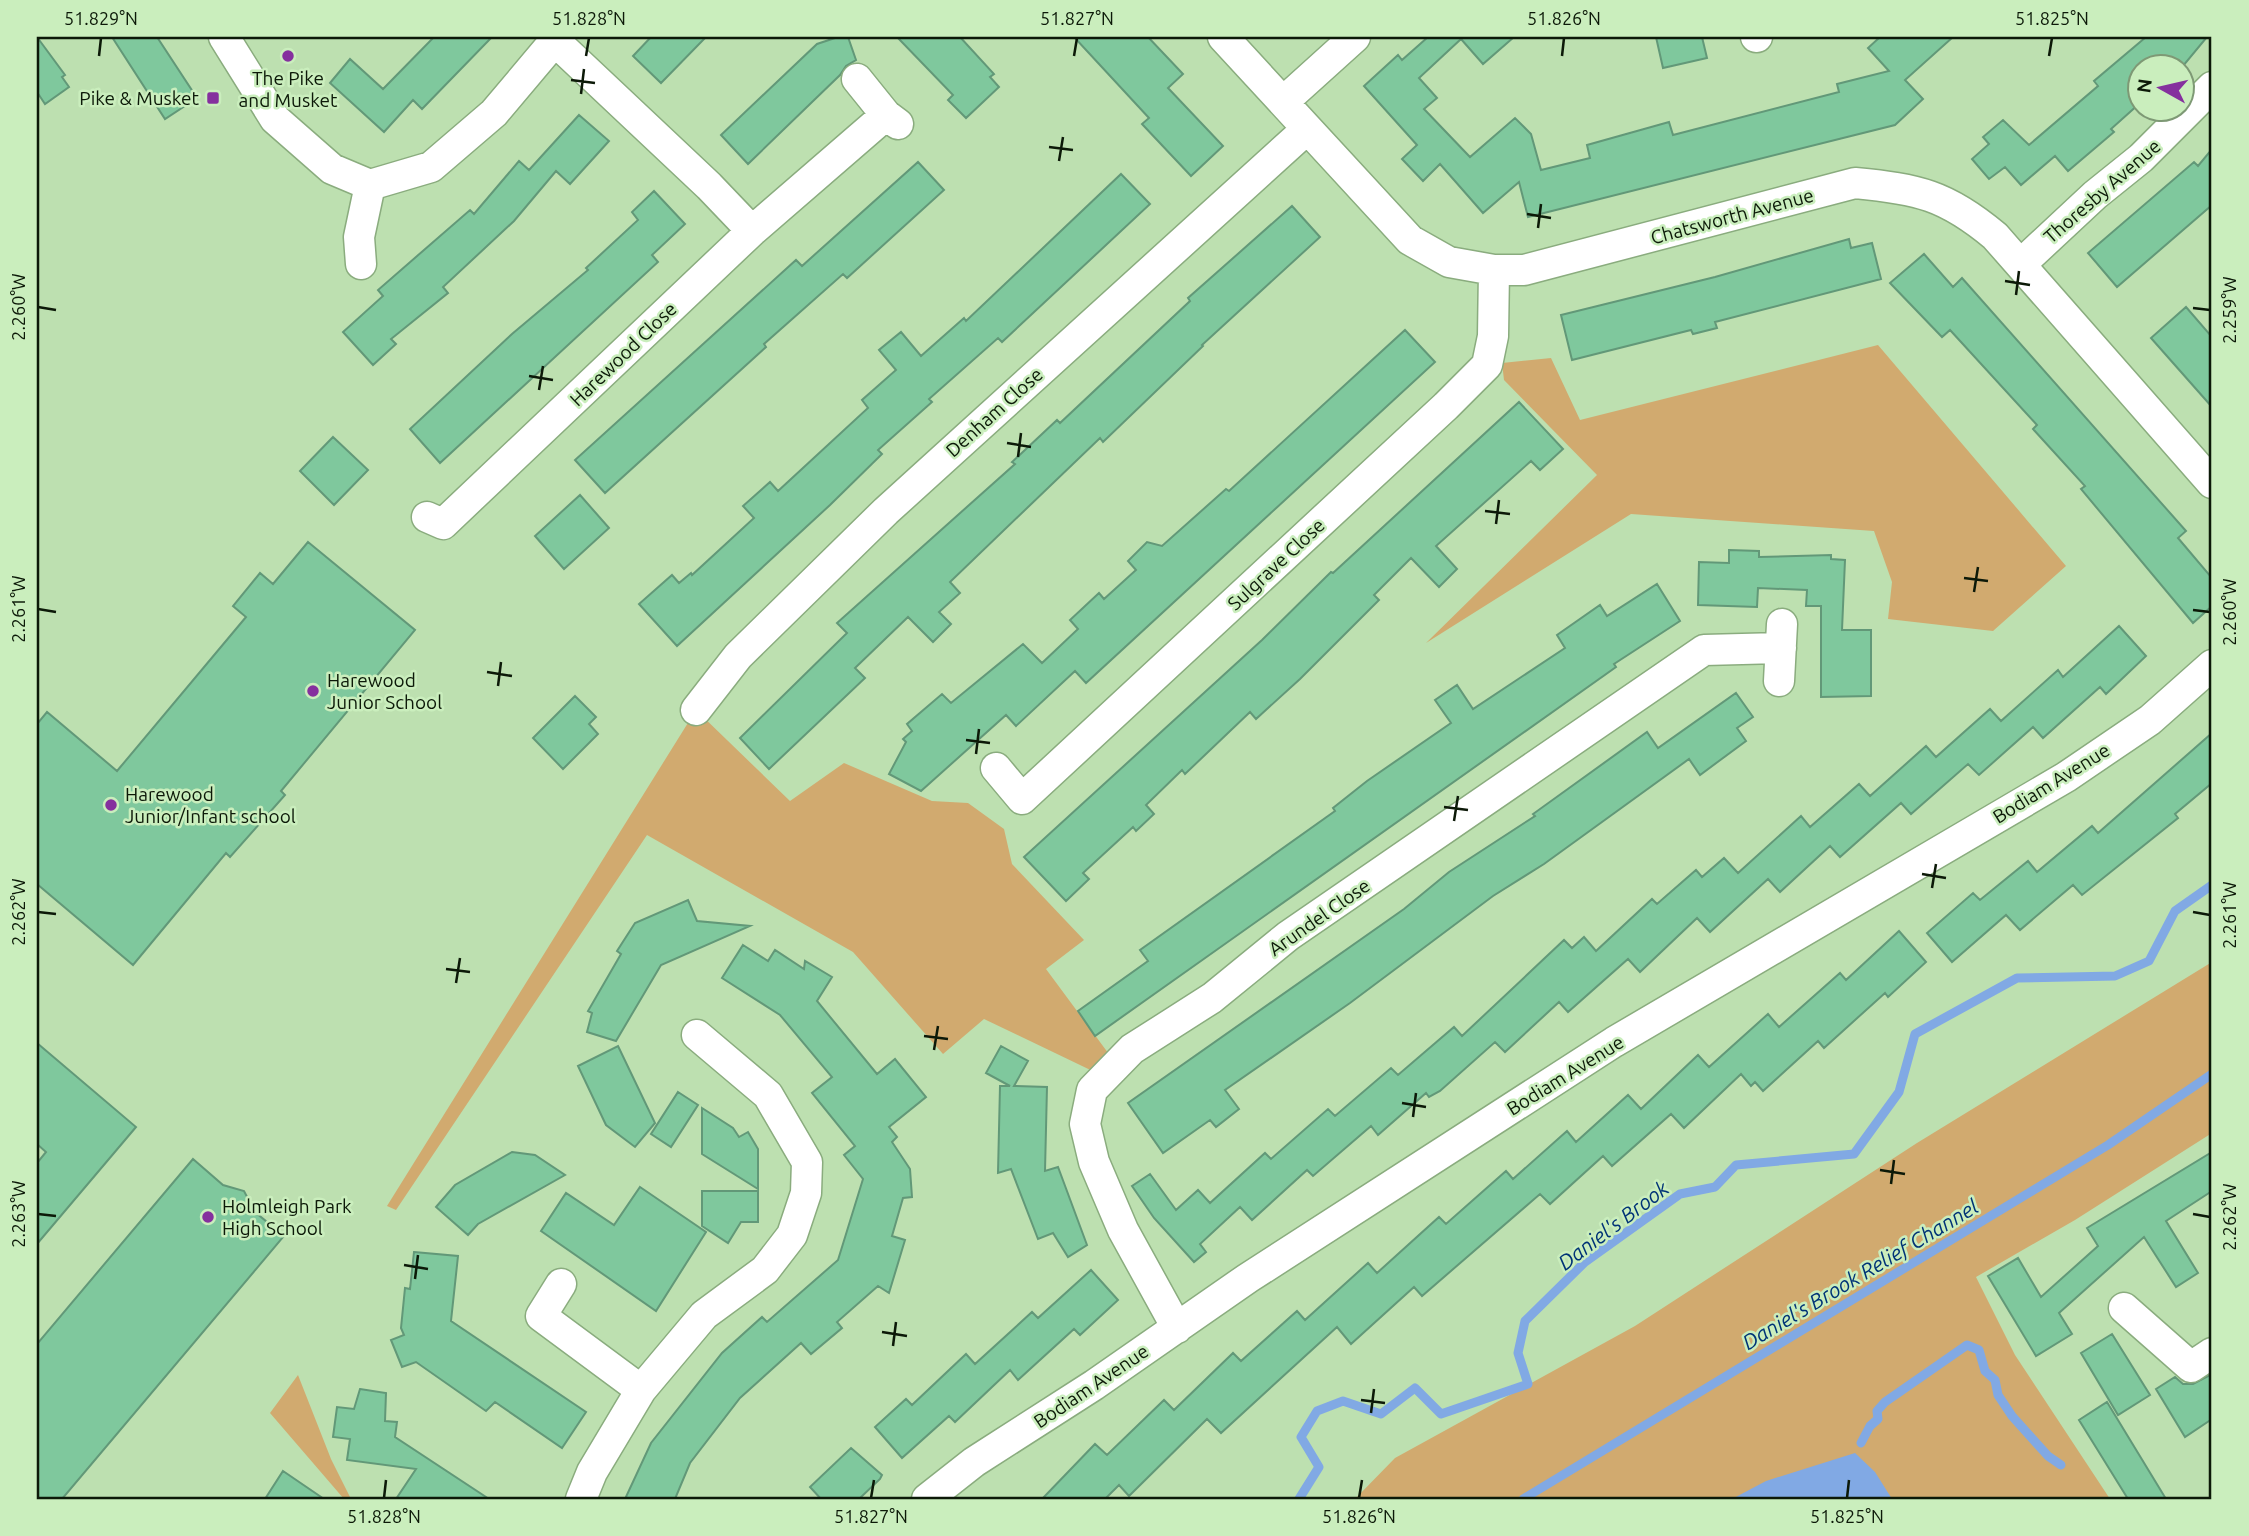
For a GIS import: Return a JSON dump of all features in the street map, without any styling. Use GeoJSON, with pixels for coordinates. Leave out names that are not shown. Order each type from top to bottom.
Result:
{"type":"FeatureCollection","features":[{"type":"Feature","properties":{"kind":"street"},"geometry":{"type":"LineString","coordinates":[[224,37],[275,119],[332,169],[370,185],[431,167],[495,113],[556,39],[752,231]]}},
{"type":"Feature","properties":{"kind":"street","name":"Chatsworth Avenue"},"geometry":{"type":"LineString","coordinates":[[1223,37],[1410,240],[1449,262],[1494,270],[1524,270],[1854,183],[1903,187],[1954,204],[1995,236],[2021,264],[2212,483]]}},
{"type":"Feature","properties":{"kind":"street"},"geometry":{"type":"LineString","coordinates":[[1283,102],[1355,37]]}},
{"type":"Feature","properties":{"kind":"street","name":"Harewood Close"},"geometry":{"type":"LineString","coordinates":[[427,517],[443,524],[501,486],[752,231],[892,119],[857,79]]}},
{"type":"Feature","properties":{"kind":"street","name":"Thoresby Avenue"},"geometry":{"type":"LineString","coordinates":[[2021,264],[2095,195],[2141,158],[2212,87]]}},
{"type":"Feature","properties":{"kind":"street","name":"Denham Close"},"geometry":{"type":"LineString","coordinates":[[696,710],[738,656],[886,511],[1307,129]]}},
{"type":"Feature","properties":{"kind":"street"},"geometry":{"type":"LineString","coordinates":[[361,264],[359,237],[370,185]]}},
{"type":"Feature","properties":{"kind":"street","name":"Sulgrave Close"},"geometry":{"type":"LineString","coordinates":[[996,768],[1022,799],[1446,407],[1487,365],[1493,336],[1494,270]]}},
{"type":"Feature","properties":{"kind":"street","name":"Arundel Close"},"geometry":{"type":"LineString","coordinates":[[1177,1328],[1123,1230],[1094,1162],[1085,1124],[1092,1090],[1132,1049],[1212,998],[1288,936],[1704,650],[1781,636],[1779,681]]}},
{"type":"Feature","properties":{"kind":"street","name":"Bodiam Avenue"},"geometry":{"type":"LineString","coordinates":[[927,1499],[974,1462],[1614,1042],[2066,776],[2150,720],[2212,666]]}},
{"type":"Feature","properties":{"kind":"street"},"geometry":{"type":"LineString","coordinates":[[581,1499],[592,1472],[641,1390],[704,1315],[765,1270],[792,1235],[806,1193],[807,1162],[768,1095],[697,1035]]}},
{"type":"Feature","properties":{"kind":"street"},"geometry":{"type":"LineString","coordinates":[[561,1284],[541,1316],[641,1390]]}},
{"type":"Feature","properties":{"kind":"street"},"geometry":{"type":"LineString","coordinates":[[2124,1308],[2191,1367],[2212,1353]]}},
{"type":"Feature","properties":{"kind":"shaded area"},"geometry":{"type":"Polygon","coordinates":[[[1878,345],[2066,566],[1993,631],[1888,619],[1892,582],[1874,531],[1631,514],[1426,643],[1597,475],[1504,380],[1502,363],[1551,358],[1580,420],[1878,345]]]}},
{"type":"Feature","properties":{"kind":"shaded area"},"geometry":{"type":"Polygon","coordinates":[[[696,710],[790,801],[844,763],[932,801],[968,803],[1004,829],[1012,864],[1084,940],[1046,969],[1117,1065],[1105,1077],[984,1019],[943,1054],[853,952],[647,835],[396,1210],[387,1206],[696,710]]]}},
{"type":"Feature","properties":{"kind":"shaded area"},"geometry":{"type":"Polygon","coordinates":[[[2212,962],[2212,1133],[2075,1220],[1976,1277],[2015,1355],[2110,1499],[1355,1499],[1395,1458],[1635,1326],[1917,1143],[2212,962]]]}},
{"type":"Feature","properties":{"kind":"shaded area"},"geometry":{"type":"Polygon","coordinates":[[[298,1375],[331,1459],[351,1499],[344,1499],[270,1413],[298,1375]]]}},
{"type":"Feature","properties":{"kind":"water"},"geometry":{"type":"Polygon","coordinates":[[[1855,1453],[1875,1472],[1892,1499],[1732,1499],[1766,1481],[1855,1453]]]}},
{"type":"Feature","properties":{"kind":"building"},"geometry":{"type":"Polygon","coordinates":[[[37,37],[65,75],[62,77],[69,87],[45,104],[37,92],[37,37]]]}},
{"type":"Feature","properties":{"kind":"building"},"geometry":{"type":"Polygon","coordinates":[[[112,37],[157,37],[197,98],[165,119],[112,37]]]}},
{"type":"Feature","properties":{"kind":"building"},"geometry":{"type":"Polygon","coordinates":[[[434,37],[492,37],[422,109],[413,100],[384,132],[330,83],[350,59],[383,89],[434,37]]]}},
{"type":"Feature","properties":{"kind":"building"},"geometry":{"type":"Polygon","coordinates":[[[651,37],[706,37],[661,83],[633,56],[651,37]]]}},
{"type":"Feature","properties":{"kind":"building"},"geometry":{"type":"Polygon","coordinates":[[[838,37],[848,37],[856,60],[846,66],[840,75],[748,164],[721,135],[817,44],[838,37]]]}},
{"type":"Feature","properties":{"kind":"building"},"geometry":{"type":"Polygon","coordinates":[[[897,37],[960,37],[994,74],[990,77],[999,87],[966,118],[948,100],[953,95],[897,37]]]}},
{"type":"Feature","properties":{"kind":"building"},"geometry":{"type":"Polygon","coordinates":[[[1074,37],[1148,37],[1183,74],[1168,88],[1223,146],[1191,176],[1142,124],[1149,118],[1074,37]]]}},
{"type":"Feature","properties":{"kind":"building"},"geometry":{"type":"Polygon","coordinates":[[[1428,37],[1514,37],[1483,64],[1461,39],[1419,78],[1437,98],[1424,109],[1470,157],[1515,118],[1531,134],[1541,170],[1590,158],[1587,145],[1669,122],[1673,135],[1839,92],[1837,84],[1889,71],[1868,48],[1880,37],[1953,37],[1905,80],[1923,99],[1895,125],[1528,217],[1519,182],[1483,213],[1440,164],[1423,181],[1402,159],[1417,145],[1364,86],[1398,55],[1402,60],[1428,37]]]}},
{"type":"Feature","properties":{"kind":"building"},"geometry":{"type":"Polygon","coordinates":[[[1656,37],[1702,37],[1707,58],[1663,68],[1656,37]]]}},
{"type":"Feature","properties":{"kind":"building"},"geometry":{"type":"Polygon","coordinates":[[[2146,37],[2207,37],[2195,52],[2128,52],[2146,37]]]}},
{"type":"Feature","properties":{"kind":"building"},"geometry":{"type":"Polygon","coordinates":[[[2126,54],[2126,116],[2111,129],[2114,132],[2068,171],[2055,156],[2021,185],[2005,167],[1989,179],[1972,159],[1989,144],[1983,137],[2003,120],[2029,145],[2098,86],[2094,81],[2126,54]]]}},
{"type":"Feature","properties":{"kind":"building"},"geometry":{"type":"Polygon","coordinates":[[[579,115],[609,141],[570,184],[556,171],[514,221],[443,287],[448,293],[391,339],[396,344],[373,365],[343,332],[383,296],[378,290],[470,210],[474,214],[519,161],[529,170],[579,115]]]}},
{"type":"Feature","properties":{"kind":"building"},"geometry":{"type":"Polygon","coordinates":[[[2212,149],[2212,205],[2117,287],[2088,253],[2194,162],[2198,166],[2212,149]]]}},
{"type":"Feature","properties":{"kind":"building"},"geometry":{"type":"Polygon","coordinates":[[[918,162],[944,190],[847,278],[843,274],[764,344],[766,347],[605,493],[575,460],[796,260],[802,266],[918,162]]]}},
{"type":"Feature","properties":{"kind":"building"},"geometry":{"type":"Polygon","coordinates":[[[1121,174],[1150,204],[1002,342],[998,338],[929,399],[932,402],[878,450],[882,454],[830,505],[677,646],[639,604],[672,575],[679,583],[691,573],[692,575],[754,518],[743,506],[770,482],[778,491],[868,408],[862,400],[896,370],[879,350],[901,332],[921,356],[964,318],[966,321],[1121,174]]]}},
{"type":"Feature","properties":{"kind":"building"},"geometry":{"type":"Polygon","coordinates":[[[654,191],[685,224],[652,255],[658,262],[440,463],[410,429],[512,334],[588,270],[586,268],[638,220],[632,212],[654,191]]]}},
{"type":"Feature","properties":{"kind":"building"},"geometry":{"type":"Polygon","coordinates":[[[1292,206],[1320,237],[1202,345],[1103,442],[1100,438],[950,582],[960,593],[939,612],[951,624],[933,642],[908,617],[855,668],[865,678],[769,769],[740,738],[847,633],[837,623],[1015,464],[1012,462],[1057,420],[1060,423],[1190,301],[1188,298],[1292,206]]]}},
{"type":"Feature","properties":{"kind":"building"},"geometry":{"type":"Polygon","coordinates":[[[1849,239],[1851,248],[1872,243],[1881,279],[1715,322],[1717,328],[1693,334],[1691,330],[1572,360],[1561,315],[1715,277],[1849,239]]]}},
{"type":"Feature","properties":{"kind":"building"},"geometry":{"type":"Polygon","coordinates":[[[1924,254],[1953,287],[1962,278],[2186,531],[2178,538],[2212,578],[2212,606],[2193,623],[2081,489],[2085,486],[2033,429],[2037,425],[1950,330],[1942,337],[1890,283],[1924,254]]]}},
{"type":"Feature","properties":{"kind":"building"},"geometry":{"type":"Polygon","coordinates":[[[2186,307],[2212,337],[2212,407],[2151,338],[2186,307]]]}},
{"type":"Feature","properties":{"kind":"building"},"geometry":{"type":"Polygon","coordinates":[[[1405,330],[1435,362],[1086,683],[1075,671],[1016,726],[1006,715],[921,791],[889,774],[906,742],[903,739],[912,731],[907,724],[942,694],[951,703],[1023,644],[1042,663],[1078,629],[1070,620],[1099,593],[1104,599],[1136,570],[1128,561],[1147,542],[1162,546],[1226,489],[1229,491],[1405,330]]]}},
{"type":"Feature","properties":{"kind":"building"},"geometry":{"type":"Polygon","coordinates":[[[1519,402],[1563,449],[1540,470],[1531,461],[1436,546],[1457,569],[1439,587],[1411,558],[1374,595],[1379,600],[1300,679],[1256,719],[1250,712],[1185,774],[1182,770],[1146,805],[1154,814],[1136,831],[1133,827],[1083,873],[1089,879],[1066,901],[1024,857],[1519,402]]]}},
{"type":"Feature","properties":{"kind":"building"},"geometry":{"type":"Polygon","coordinates":[[[333,437],[368,470],[334,505],[300,471],[333,437]]]}},
{"type":"Feature","properties":{"kind":"building"},"geometry":{"type":"Polygon","coordinates":[[[580,495],[609,528],[564,569],[535,536],[580,495]]]}},
{"type":"Feature","properties":{"kind":"building"},"geometry":{"type":"Polygon","coordinates":[[[308,542],[415,630],[281,791],[285,795],[230,857],[226,853],[133,965],[37,884],[37,724],[47,712],[117,771],[246,617],[233,606],[260,573],[273,584],[308,542]]]}},
{"type":"Feature","properties":{"kind":"building"},"geometry":{"type":"Polygon","coordinates":[[[1729,550],[1759,551],[1759,557],[1831,555],[1831,559],[1845,560],[1842,630],[1871,630],[1871,696],[1821,697],[1821,606],[1806,606],[1807,590],[1758,588],[1757,607],[1698,605],[1699,562],[1729,563],[1729,550]]]}},
{"type":"Feature","properties":{"kind":"building"},"geometry":{"type":"Polygon","coordinates":[[[1657,584],[1680,621],[1614,664],[1616,667],[1095,1036],[1078,1011],[1148,961],[1140,950],[1335,811],[1333,808],[1367,781],[1451,723],[1435,700],[1457,685],[1473,709],[1565,648],[1557,635],[1600,605],[1607,616],[1657,584]]]}},
{"type":"Feature","properties":{"kind":"building"},"geometry":{"type":"Polygon","coordinates":[[[2119,626],[2146,656],[2106,694],[2100,687],[2043,738],[2033,727],[1979,775],[1968,764],[1911,814],[1901,803],[1840,857],[1830,846],[1780,892],[1768,879],[1710,932],[1697,918],[1640,972],[1628,959],[1568,1012],[1559,1002],[1505,1052],[1495,1042],[1440,1091],[1429,1097],[1426,1093],[1378,1135],[1371,1126],[1313,1176],[1307,1170],[1252,1220],[1240,1207],[1200,1244],[1206,1252],[1194,1262],[1154,1218],[1132,1186],[1150,1174],[1176,1210],[1198,1190],[1210,1203],[1265,1153],[1271,1159],[1328,1109],[1335,1116],[1391,1068],[1398,1075],[1454,1027],[1462,1036],[1564,940],[1572,948],[1584,937],[1596,951],[1652,899],[1657,904],[1696,870],[1702,877],[1724,858],[1738,873],[1801,816],[1810,827],[1859,784],[1870,796],[1926,746],[1936,757],[1990,709],[2001,721],[2058,670],[2063,677],[2119,626]]]}},
{"type":"Feature","properties":{"kind":"building"},"geometry":{"type":"Polygon","coordinates":[[[1736,693],[1753,717],[1737,728],[1746,741],[1700,775],[1689,759],[1544,864],[1493,896],[1350,1003],[1225,1090],[1239,1109],[1216,1127],[1210,1120],[1163,1153],[1128,1103],[1404,909],[1449,872],[1535,816],[1533,814],[1647,732],[1658,748],[1736,693]]]}},
{"type":"Feature","properties":{"kind":"building"},"geometry":{"type":"Polygon","coordinates":[[[575,696],[596,717],[589,724],[598,734],[563,769],[533,738],[575,696]]]}},
{"type":"Feature","properties":{"kind":"building"},"geometry":{"type":"Polygon","coordinates":[[[2212,733],[2212,783],[2175,814],[2178,818],[2082,895],[2073,885],[2020,930],[2006,915],[1952,962],[1927,933],[1973,893],[1980,900],[2028,861],[2037,872],[2092,826],[2098,833],[2212,733]]]}},
{"type":"Feature","properties":{"kind":"building"},"geometry":{"type":"Polygon","coordinates":[[[688,900],[697,921],[750,926],[661,965],[616,1041],[587,1032],[592,1013],[588,1011],[621,954],[617,951],[635,923],[688,900]]]}},
{"type":"Feature","properties":{"kind":"building"},"geometry":{"type":"Polygon","coordinates":[[[1899,931],[1926,962],[1888,997],[1885,993],[1824,1048],[1818,1041],[1763,1091],[1755,1082],[1751,1086],[1741,1074],[1684,1128],[1671,1114],[1612,1166],[1603,1156],[1550,1204],[1540,1194],[1422,1296],[1414,1287],[1351,1344],[1337,1327],[1221,1433],[1207,1419],[1129,1496],[1119,1485],[1105,1499],[1042,1499],[1095,1444],[1107,1455],[1164,1400],[1174,1410],[1233,1353],[1241,1361],[1297,1311],[1305,1320],[1368,1263],[1377,1273],[1439,1217],[1446,1224],[1506,1171],[1513,1179],[1567,1131],[1576,1142],[1628,1095],[1641,1109],[1698,1055],[1709,1067],[1768,1014],[1779,1027],[1840,973],[1846,980],[1899,931]]]}},
{"type":"Feature","properties":{"kind":"building"},"geometry":{"type":"Polygon","coordinates":[[[743,945],[768,961],[775,950],[804,969],[805,961],[832,977],[817,1001],[877,1074],[895,1059],[926,1097],[889,1127],[897,1137],[892,1142],[910,1169],[912,1197],[903,1198],[892,1236],[905,1240],[889,1293],[878,1286],[837,1322],[842,1328],[811,1354],[801,1343],[740,1398],[690,1463],[675,1499],[625,1499],[651,1443],[722,1353],[762,1317],[767,1322],[838,1260],[863,1179],[844,1155],[855,1146],[812,1093],[832,1077],[780,1015],[722,978],[743,945]]]}},
{"type":"Feature","properties":{"kind":"building"},"geometry":{"type":"Polygon","coordinates":[[[37,1043],[136,1127],[37,1244],[37,1163],[46,1152],[37,1144],[37,1043]]]}},
{"type":"Feature","properties":{"kind":"building"},"geometry":{"type":"Polygon","coordinates":[[[618,1046],[655,1123],[635,1147],[606,1125],[578,1066],[618,1046]]]}},
{"type":"Feature","properties":{"kind":"building"},"geometry":{"type":"Polygon","coordinates":[[[1001,1046],[1028,1061],[1014,1086],[1047,1087],[1045,1171],[1058,1167],[1087,1245],[1068,1257],[1053,1233],[1038,1239],[1011,1169],[998,1173],[1000,1086],[1010,1086],[986,1073],[1001,1046]]]}},
{"type":"Feature","properties":{"kind":"building"},"geometry":{"type":"Polygon","coordinates":[[[678,1092],[698,1105],[671,1147],[651,1134],[678,1092]]]}},
{"type":"Feature","properties":{"kind":"building"},"geometry":{"type":"Polygon","coordinates":[[[702,1108],[733,1128],[739,1137],[748,1132],[758,1149],[758,1189],[702,1154],[702,1108]]]}},
{"type":"Feature","properties":{"kind":"building"},"geometry":{"type":"Polygon","coordinates":[[[512,1152],[535,1155],[565,1175],[478,1224],[468,1235],[436,1207],[455,1185],[512,1152]]]}},
{"type":"Feature","properties":{"kind":"building"},"geometry":{"type":"Polygon","coordinates":[[[2212,1152],[2212,1191],[2166,1221],[2198,1273],[2176,1287],[2144,1237],[2059,1313],[2072,1334],[2036,1356],[1988,1276],[2018,1258],[2041,1297],[2098,1246],[2087,1228],[2212,1152]]]}},
{"type":"Feature","properties":{"kind":"building"},"geometry":{"type":"Polygon","coordinates":[[[193,1159],[223,1185],[244,1191],[255,1212],[284,1236],[62,1499],[37,1499],[37,1344],[193,1159]]]}},
{"type":"Feature","properties":{"kind":"building"},"geometry":{"type":"Polygon","coordinates":[[[640,1187],[706,1232],[656,1311],[541,1231],[566,1193],[614,1225],[640,1187]]]}},
{"type":"Feature","properties":{"kind":"building"},"geometry":{"type":"Polygon","coordinates":[[[702,1191],[758,1191],[758,1222],[741,1222],[728,1243],[702,1226],[702,1191]]]}},
{"type":"Feature","properties":{"kind":"building"},"geometry":{"type":"Polygon","coordinates":[[[414,1252],[458,1256],[451,1321],[586,1412],[562,1448],[495,1402],[486,1411],[416,1362],[402,1367],[391,1340],[404,1335],[401,1328],[405,1288],[410,1289],[414,1252]]]}},
{"type":"Feature","properties":{"kind":"building"},"geometry":{"type":"Polygon","coordinates":[[[1091,1270],[1118,1300],[1080,1335],[1074,1329],[1018,1380],[1010,1370],[955,1422],[949,1416],[902,1458],[875,1427],[906,1399],[912,1405],[966,1354],[975,1364],[1032,1312],[1038,1318],[1091,1270]]]}},
{"type":"Feature","properties":{"kind":"building"},"geometry":{"type":"Polygon","coordinates":[[[2112,1334],[2150,1395],[2118,1415],[2081,1353],[2112,1334]]]}},
{"type":"Feature","properties":{"kind":"building"},"geometry":{"type":"Polygon","coordinates":[[[2212,1374],[2212,1419],[2185,1437],[2156,1389],[2175,1377],[2183,1384],[2193,1384],[2212,1374]]]}},
{"type":"Feature","properties":{"kind":"building"},"geometry":{"type":"Polygon","coordinates":[[[360,1389],[386,1393],[385,1421],[397,1422],[395,1437],[489,1499],[396,1499],[416,1469],[347,1460],[350,1439],[333,1437],[337,1407],[354,1409],[360,1389]]]}},
{"type":"Feature","properties":{"kind":"building"},"geometry":{"type":"Polygon","coordinates":[[[2107,1402],[2166,1499],[2128,1499],[2079,1420],[2107,1402]]]}},
{"type":"Feature","properties":{"kind":"building"},"geometry":{"type":"Polygon","coordinates":[[[851,1448],[882,1475],[880,1479],[859,1499],[821,1499],[810,1487],[851,1448]]]}},
{"type":"Feature","properties":{"kind":"building"},"geometry":{"type":"Polygon","coordinates":[[[283,1471],[324,1499],[265,1499],[283,1471]]]}},
{"type":"Feature","properties":{"kind":"waterway","name":"Daniel's Brook"},"geometry":{"type":"LineString","coordinates":[[1299,1499],[1319,1467],[1301,1437],[1317,1411],[1343,1401],[1381,1414],[1415,1388],[1441,1414],[1528,1384],[1518,1353],[1525,1321],[1585,1262],[1680,1194],[1715,1187],[1736,1165],[1854,1154],[1899,1092],[1915,1034],[2017,978],[2115,976],[2149,961],[2175,911],[2212,885]]}},
{"type":"Feature","properties":{"kind":"waterway","name":"Daniel's Brook Relief Channel"},"geometry":{"type":"LineString","coordinates":[[1523,1499],[2108,1145],[2212,1074]]}},
{"type":"Feature","properties":{"kind":"waterway"},"geometry":{"type":"LineString","coordinates":[[1861,1443],[1870,1426],[1878,1419],[1877,1411],[1885,1402],[1967,1345],[1979,1350],[1985,1371],[1995,1380],[1998,1395],[2012,1416],[2048,1456],[2061,1465]]}},
{"type":"Feature","properties":{"kind":"place","name":"The Pike and Musket"},"geometry":{"type":"Point","coordinates":[288,56]}},
{"type":"Feature","properties":{"kind":"place","name":"Pike & Musket"},"geometry":{"type":"Point","coordinates":[213,98]}},
{"type":"Feature","properties":{"kind":"place","name":"Harewood Junior School"},"geometry":{"type":"Point","coordinates":[313,691]}},
{"type":"Feature","properties":{"kind":"place","name":"Harewood Junior/Infant school"},"geometry":{"type":"Point","coordinates":[111,805]}},
{"type":"Feature","properties":{"kind":"place","name":"Holmleigh Park High School"},"geometry":{"type":"Point","coordinates":[208,1217]}}]}
